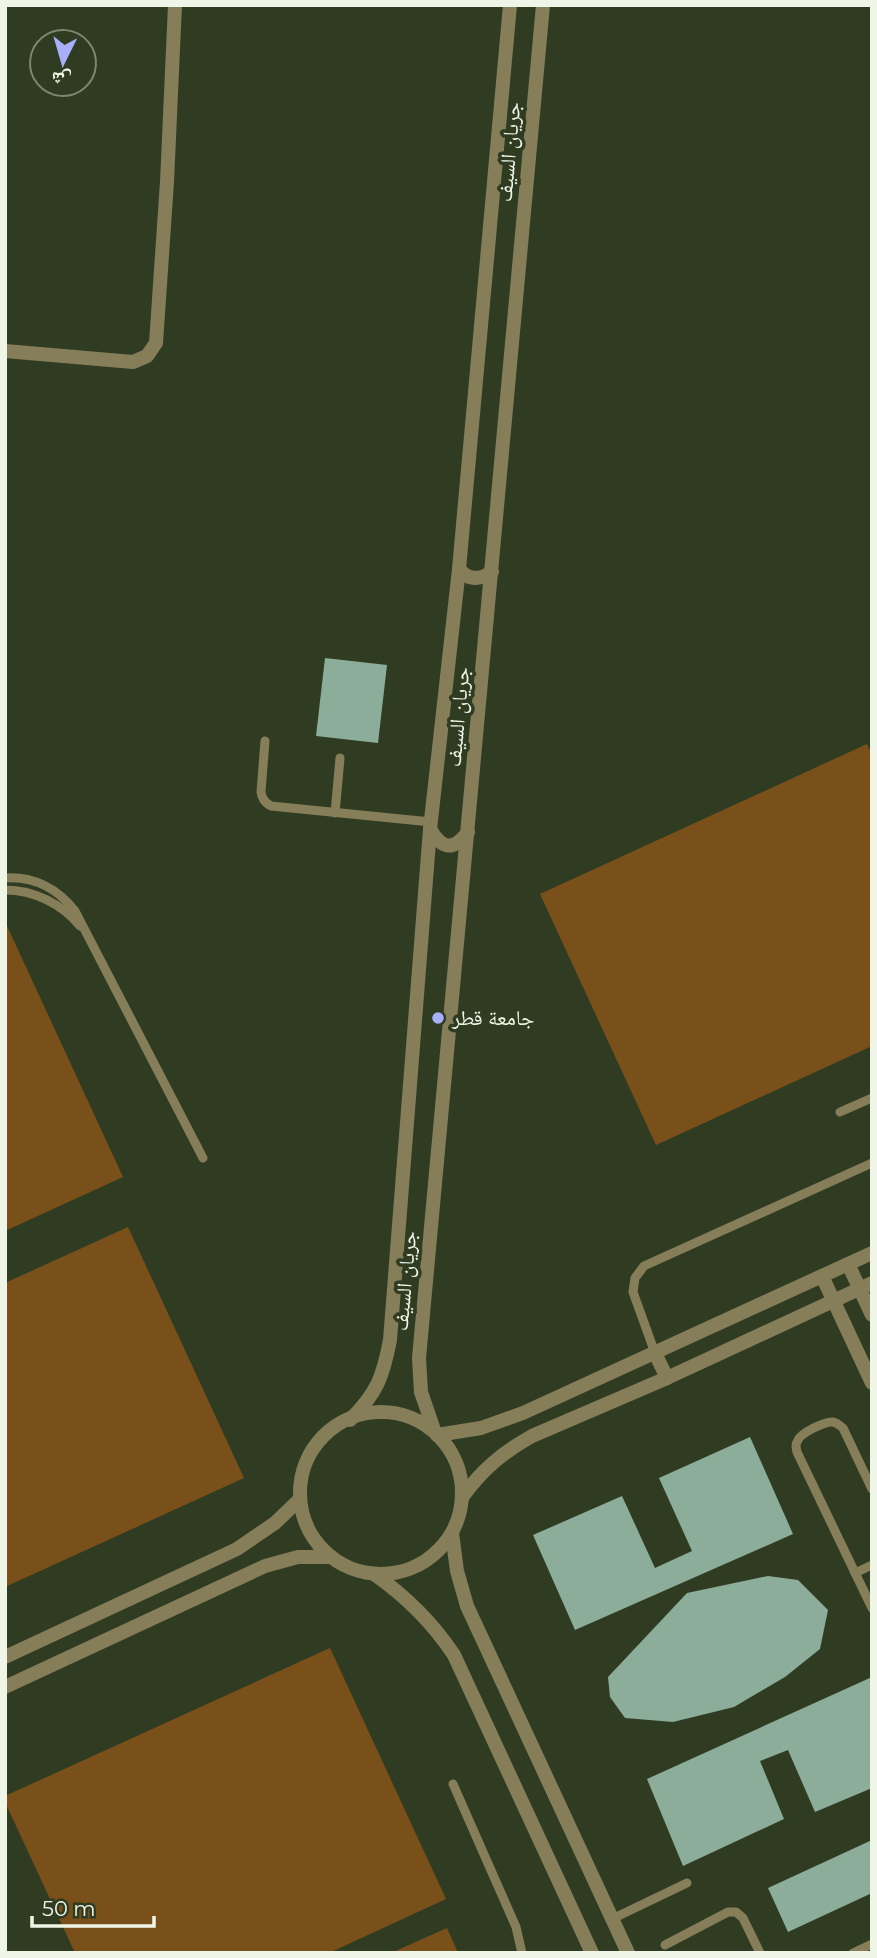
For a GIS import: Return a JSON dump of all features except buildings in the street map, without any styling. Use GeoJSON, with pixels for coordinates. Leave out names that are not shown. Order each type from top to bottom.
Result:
{"type":"FeatureCollection","features":[{"type":"Feature","properties":{"kind":"street"},"geometry":{"type":"LineString","coordinates":[[5,351],[133,362],[147,356],[156,343],[175,5]]}},
{"type":"Feature","properties":{"kind":"street","name":"جريان السيف"},"geometry":{"type":"LineString","coordinates":[[350,1420],[371,1398],[386,1363],[390,1340],[431,826],[459,569],[510,5]]}},
{"type":"Feature","properties":{"kind":"street","name":"جريان السيف"},"geometry":{"type":"LineString","coordinates":[[436,1432],[421,1392],[419,1358],[543,5]]}},
{"type":"Feature","properties":{"kind":"street"},"geometry":{"type":"LineString","coordinates":[[459,569],[470,578],[480,579],[492,572]]}},
{"type":"Feature","properties":{"kind":"street"},"geometry":{"type":"LineString","coordinates":[[431,826],[437,840],[444,845],[455,845],[468,832]]}},
{"type":"Feature","properties":{"kind":"street"},"geometry":{"type":"LineString","coordinates":[[436,1432],[481,1428],[503,1421],[872,1253]]}},
{"type":"Feature","properties":{"kind":"street"},"geometry":{"type":"LineString","coordinates":[[848,1264],[866,1286],[872,1315]]}},
{"type":"Feature","properties":{"kind":"street"},"geometry":{"type":"LineString","coordinates":[[822,1276],[872,1383]]}},
{"type":"Feature","properties":{"kind":"street"},"geometry":{"type":"LineString","coordinates":[[463,1496],[453,1456],[436,1432],[401,1415],[388,1413],[361,1415],[336,1426],[315,1446],[303,1471],[300,1499],[307,1525],[321,1548],[331,1557],[351,1568],[373,1574],[412,1568],[435,1554],[452,1533],[463,1496],[477,1477],[512,1447],[866,1286]]}},
{"type":"Feature","properties":{"kind":"street"},"geometry":{"type":"LineString","coordinates":[[655,1353],[667,1378]]}},
{"type":"Feature","properties":{"kind":"street"},"geometry":{"type":"LineString","coordinates":[[5,1657],[237,1549],[275,1523],[300,1499]]}},
{"type":"Feature","properties":{"kind":"street"},"geometry":{"type":"LineString","coordinates":[[452,1533],[457,1571],[467,1606],[628,1953]]}},
{"type":"Feature","properties":{"kind":"street"},"geometry":{"type":"LineString","coordinates":[[5,1688],[264,1566],[298,1557],[331,1557]]}},
{"type":"Feature","properties":{"kind":"street"},"geometry":{"type":"LineString","coordinates":[[373,1574],[418,1610],[454,1656],[592,1953]]}},
{"type":"Feature","properties":{"kind":"lane"},"geometry":{"type":"LineString","coordinates":[[265,741],[261,792],[263,800],[271,806],[431,826]]}},
{"type":"Feature","properties":{"kind":"lane"},"geometry":{"type":"LineString","coordinates":[[335,813],[340,758]]}},
{"type":"Feature","properties":{"kind":"lane"},"geometry":{"type":"LineString","coordinates":[[5,878],[35,881],[58,893],[75,911],[203,1158]]}},
{"type":"Feature","properties":{"kind":"lane"},"geometry":{"type":"LineString","coordinates":[[5,890],[26,892],[54,903],[77,922],[86,934]]}},
{"type":"Feature","properties":{"kind":"lane"},"geometry":{"type":"LineString","coordinates":[[840,1112],[872,1097]]}},
{"type":"Feature","properties":{"kind":"lane"},"geometry":{"type":"LineString","coordinates":[[655,1353],[633,1292],[635,1278],[644,1266],[872,1163]]}},
{"type":"Feature","properties":{"kind":"lane"},"geometry":{"type":"LineString","coordinates":[[871,1604],[797,1452],[798,1439],[825,1423],[839,1425],[843,1428],[872,1489]]}},
{"type":"Feature","properties":{"kind":"lane"},"geometry":{"type":"LineString","coordinates":[[855,1573],[872,1565]]}},
{"type":"Feature","properties":{"kind":"lane"},"geometry":{"type":"LineString","coordinates":[[453,1784],[516,1927],[522,1953]]}},
{"type":"Feature","properties":{"kind":"lane"},"geometry":{"type":"LineString","coordinates":[[612,1919],[687,1883]]}},
{"type":"Feature","properties":{"kind":"lane"},"geometry":{"type":"LineString","coordinates":[[665,1945],[728,1912],[736,1912],[743,1918],[760,1953]]}},
{"type":"Feature","properties":{"kind":"lane"},"geometry":{"type":"LineString","coordinates":[[853,1953],[872,1944]]}},
{"type":"Feature","properties":{"kind":"shaded area"},"geometry":{"type":"Polygon","coordinates":[[[867,744],[872,755],[872,1046],[656,1145],[540,894],[867,744]]]}},
{"type":"Feature","properties":{"kind":"shaded area"},"geometry":{"type":"Polygon","coordinates":[[[7,926],[123,1177],[5,1231],[5,927],[7,926]]]}},
{"type":"Feature","properties":{"kind":"shaded area"},"geometry":{"type":"Polygon","coordinates":[[[128,1227],[244,1478],[5,1587],[5,1283],[128,1227]]]}},
{"type":"Feature","properties":{"kind":"shaded area"},"geometry":{"type":"Polygon","coordinates":[[[330,1648],[446,1899],[329,1953],[75,1953],[5,1802],[5,1796],[330,1648]]]}},
{"type":"Feature","properties":{"kind":"shaded area"},"geometry":{"type":"Polygon","coordinates":[[[447,1928],[458,1953],[391,1953],[447,1928]]]}},
{"type":"Feature","properties":{"kind":"place","name":"جامعة قطر"},"geometry":{"type":"Point","coordinates":[438,1018]}}]}
